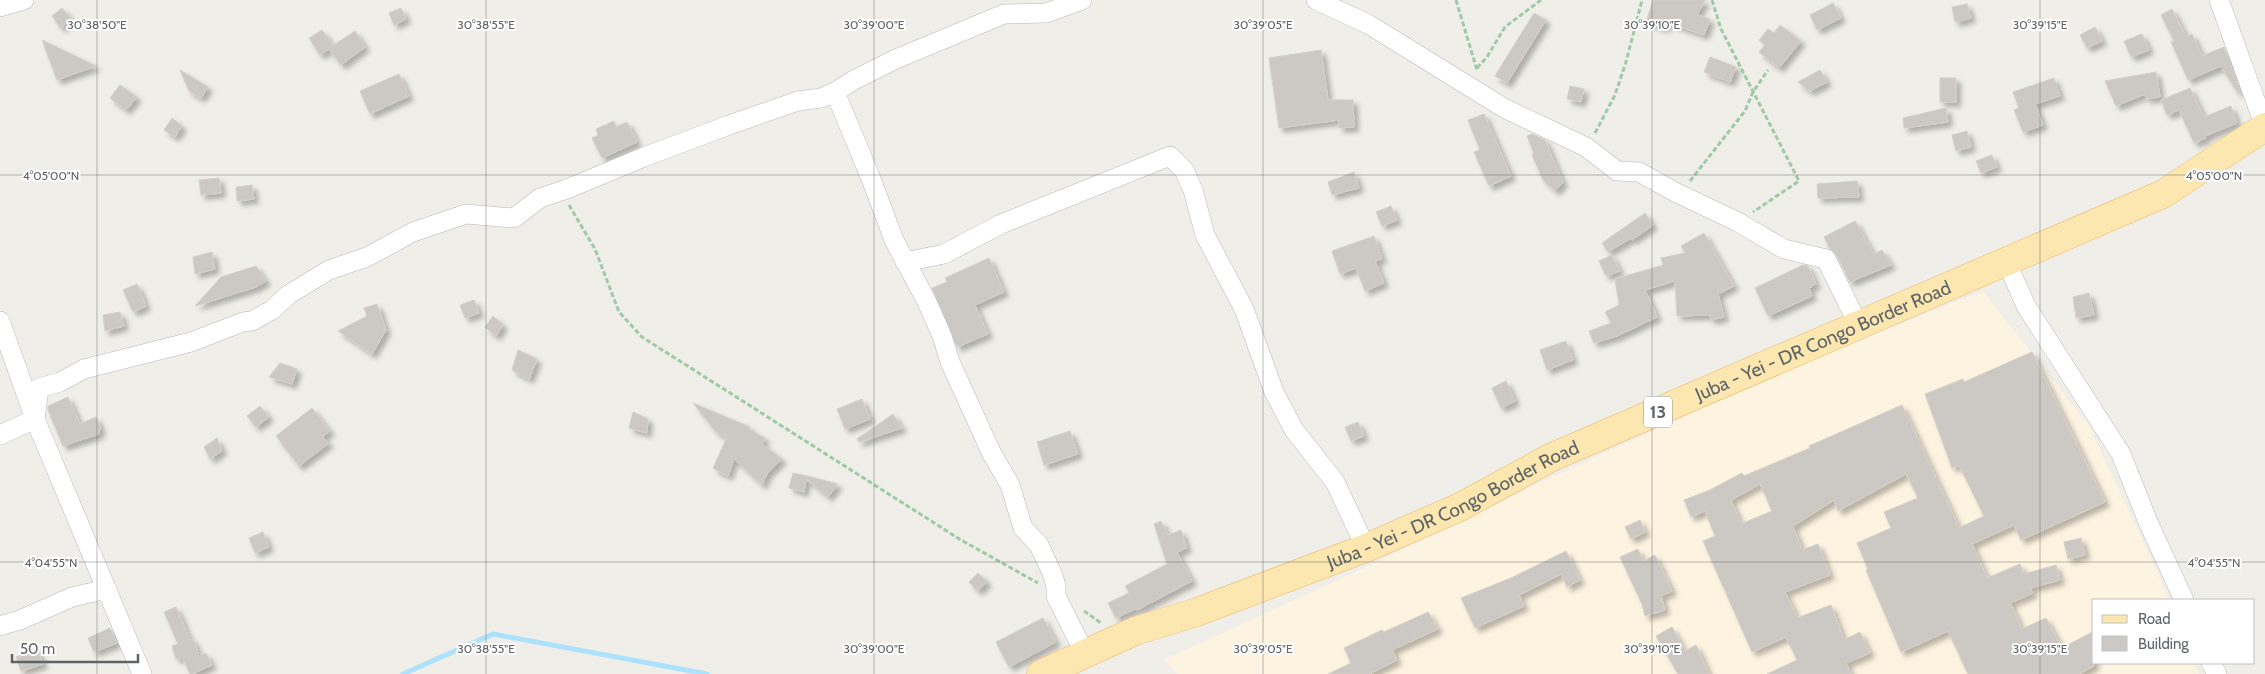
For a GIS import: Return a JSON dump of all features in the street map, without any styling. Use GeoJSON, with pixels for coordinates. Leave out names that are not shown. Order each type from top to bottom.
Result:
{"type":"FeatureCollection","features":[{"type":"Feature","properties":{"kind":"main road","name":"Juba - Yei - DR Congo Border Road"},"geometry":{"type":"LineString","coordinates":[[1041,674],[1134,631],[1197,612],[1366,548],[1460,507],[1552,457],[2163,194],[2265,127]]}},
{"type":"Feature","properties":{"kind":"street"},"geometry":{"type":"LineString","coordinates":[[0,7],[24,0]]}},
{"type":"Feature","properties":{"kind":"street"},"geometry":{"type":"LineString","coordinates":[[35,419],[40,388],[60,382],[84,369],[191,342],[243,322],[252,321],[272,310],[288,295],[329,270],[366,257],[413,232],[466,214],[514,218],[540,198],[567,190],[644,157],[729,125],[798,101],[821,98],[896,59],[1004,14],[1046,13],[1082,0]]}},
{"type":"Feature","properties":{"kind":"street"},"geometry":{"type":"LineString","coordinates":[[1316,0],[1368,24],[1485,97],[1586,147],[1617,170],[1639,172],[1738,222],[1784,249],[1826,258],[1858,324]]}},
{"type":"Feature","properties":{"kind":"street"},"geometry":{"type":"LineString","coordinates":[[2219,0],[2265,127]]}},
{"type":"Feature","properties":{"kind":"street"},"geometry":{"type":"LineString","coordinates":[[835,92],[894,240],[926,300],[942,336],[950,362],[992,454],[1010,485],[1023,528],[1039,545],[1052,573],[1056,586],[1056,596],[1085,654]]}},
{"type":"Feature","properties":{"kind":"street"},"geometry":{"type":"LineString","coordinates":[[905,262],[944,254],[1001,224],[1170,156],[1184,170],[1193,190],[1205,235],[1244,309],[1274,392],[1294,430],[1335,482],[1366,548]]}},
{"type":"Feature","properties":{"kind":"street"},"geometry":{"type":"LineString","coordinates":[[2006,261],[2026,306],[2120,454],[2148,522],[2184,599]]}},
{"type":"Feature","properties":{"kind":"street"},"geometry":{"type":"LineString","coordinates":[[0,321],[35,419],[142,674]]}},
{"type":"Feature","properties":{"kind":"street"},"geometry":{"type":"LineString","coordinates":[[0,435],[35,419]]}},
{"type":"Feature","properties":{"kind":"street"},"geometry":{"type":"LineString","coordinates":[[0,626],[20,620],[72,597],[107,589]]}},
{"type":"Feature","properties":{"kind":"path"},"geometry":{"type":"LineString","coordinates":[[1456,0],[1485,97]]}},
{"type":"Feature","properties":{"kind":"path"},"geometry":{"type":"LineString","coordinates":[[1476,68],[1487,56],[1505,27],[1541,0]]}},
{"type":"Feature","properties":{"kind":"path"},"geometry":{"type":"LineString","coordinates":[[1586,147],[1615,95],[1626,62],[1642,0]]}},
{"type":"Feature","properties":{"kind":"path"},"geometry":{"type":"LineString","coordinates":[[1712,0],[1721,29],[1799,181],[1738,222]]}},
{"type":"Feature","properties":{"kind":"path"},"geometry":{"type":"LineString","coordinates":[[1678,193],[1695,176],[1729,133],[1745,111],[1768,70]]}},
{"type":"Feature","properties":{"kind":"path"},"geometry":{"type":"LineString","coordinates":[[567,190],[569,205],[595,249],[620,312],[642,337],[961,540],[1049,590],[1085,612],[1098,623],[1134,631]]}},
{"type":"Feature","properties":{"kind":"shaded area"},"geometry":{"type":"Polygon","coordinates":[[[1983,291],[2088,425],[2156,569],[2168,599],[2092,599],[2092,664],[2194,664],[2199,674],[1177,674],[1163,660],[1360,570],[1527,489],[1767,378],[1983,291]]]}},
{"type":"Feature","properties":{"kind":"building"},"geometry":{"type":"Polygon","coordinates":[[[1653,0],[1705,0],[1697,15],[1710,19],[1704,35],[1667,22],[1665,28],[1646,22],[1653,0]]]}},
{"type":"Feature","properties":{"kind":"building"},"geometry":{"type":"Polygon","coordinates":[[[1833,3],[1841,18],[1817,30],[1810,15],[1833,3]]]}},
{"type":"Feature","properties":{"kind":"building"},"geometry":{"type":"Polygon","coordinates":[[[1967,4],[1971,18],[1955,22],[1952,7],[1967,4]]]}},
{"type":"Feature","properties":{"kind":"building"},"geometry":{"type":"Polygon","coordinates":[[[62,8],[71,19],[61,28],[52,16],[62,8]]]}},
{"type":"Feature","properties":{"kind":"building"},"geometry":{"type":"Polygon","coordinates":[[[401,8],[406,19],[394,25],[389,13],[401,8]]]}},
{"type":"Feature","properties":{"kind":"building"},"geometry":{"type":"Polygon","coordinates":[[[2172,9],[2186,37],[2192,34],[2202,56],[2224,47],[2240,91],[2237,92],[2221,66],[2188,80],[2171,42],[2174,41],[2161,15],[2172,9]]]}},
{"type":"Feature","properties":{"kind":"building"},"geometry":{"type":"Polygon","coordinates":[[[1534,13],[1546,20],[1507,83],[1495,76],[1534,13]]]}},
{"type":"Feature","properties":{"kind":"building"},"geometry":{"type":"Polygon","coordinates":[[[1780,25],[1801,41],[1779,68],[1759,52],[1765,45],[1759,40],[1768,29],[1774,33],[1780,25]]]}},
{"type":"Feature","properties":{"kind":"building"},"geometry":{"type":"Polygon","coordinates":[[[2095,27],[2102,41],[2087,48],[2080,35],[2095,27]]]}},
{"type":"Feature","properties":{"kind":"building"},"geometry":{"type":"Polygon","coordinates":[[[322,30],[333,46],[355,31],[365,47],[341,65],[329,49],[320,55],[309,38],[322,30]]]}},
{"type":"Feature","properties":{"kind":"building"},"geometry":{"type":"Polygon","coordinates":[[[2142,34],[2149,50],[2131,57],[2124,41],[2142,34]]]}},
{"type":"Feature","properties":{"kind":"building"},"geometry":{"type":"Polygon","coordinates":[[[42,40],[96,66],[57,80],[42,40]]]}},
{"type":"Feature","properties":{"kind":"building"},"geometry":{"type":"Polygon","coordinates":[[[1321,50],[1328,100],[1353,100],[1354,127],[1339,128],[1339,120],[1279,128],[1269,58],[1321,50]]]}},
{"type":"Feature","properties":{"kind":"building"},"geometry":{"type":"Polygon","coordinates":[[[1710,57],[1736,67],[1730,82],[1704,72],[1710,57]]]}},
{"type":"Feature","properties":{"kind":"building"},"geometry":{"type":"Polygon","coordinates":[[[180,70],[208,87],[201,98],[189,91],[180,70]]]}},
{"type":"Feature","properties":{"kind":"building"},"geometry":{"type":"Polygon","coordinates":[[[1820,70],[1827,82],[1810,91],[1798,82],[1820,70]]]}},
{"type":"Feature","properties":{"kind":"building"},"geometry":{"type":"Polygon","coordinates":[[[2156,72],[2160,97],[2146,99],[2145,94],[2116,106],[2105,81],[2156,72]]]}},
{"type":"Feature","properties":{"kind":"building"},"geometry":{"type":"Polygon","coordinates":[[[399,74],[409,96],[370,114],[360,91],[399,74]]]}},
{"type":"Feature","properties":{"kind":"building"},"geometry":{"type":"Polygon","coordinates":[[[1940,78],[1956,78],[1956,102],[1940,102],[1940,78]]]}},
{"type":"Feature","properties":{"kind":"building"},"geometry":{"type":"Polygon","coordinates":[[[2054,78],[2060,96],[2035,104],[2043,125],[2023,132],[2014,110],[2019,108],[2013,92],[2054,78]]]}},
{"type":"Feature","properties":{"kind":"building"},"geometry":{"type":"Polygon","coordinates":[[[120,85],[137,97],[126,110],[110,98],[120,85]]]}},
{"type":"Feature","properties":{"kind":"building"},"geometry":{"type":"Polygon","coordinates":[[[1570,86],[1584,89],[1581,102],[1567,99],[1570,86]]]}},
{"type":"Feature","properties":{"kind":"building"},"geometry":{"type":"Polygon","coordinates":[[[2190,88],[2204,117],[2231,106],[2237,123],[2205,136],[2206,138],[2194,143],[2179,110],[2167,115],[2161,100],[2190,88]]]}},
{"type":"Feature","properties":{"kind":"building"},"geometry":{"type":"Polygon","coordinates":[[[1946,108],[1948,122],[1904,128],[1903,118],[1946,108]]]}},
{"type":"Feature","properties":{"kind":"building"},"geometry":{"type":"Polygon","coordinates":[[[1484,114],[1511,176],[1489,186],[1474,152],[1480,150],[1468,120],[1484,114]]]}},
{"type":"Feature","properties":{"kind":"building"},"geometry":{"type":"Polygon","coordinates":[[[172,118],[182,126],[175,137],[164,130],[172,118]]]}},
{"type":"Feature","properties":{"kind":"building"},"geometry":{"type":"Polygon","coordinates":[[[614,121],[616,127],[627,122],[637,142],[602,158],[592,138],[598,135],[596,129],[614,121]]]}},
{"type":"Feature","properties":{"kind":"building"},"geometry":{"type":"Polygon","coordinates":[[[1967,131],[1971,147],[1956,151],[1952,135],[1967,131]]]}},
{"type":"Feature","properties":{"kind":"building"},"geometry":{"type":"Polygon","coordinates":[[[1532,134],[1545,140],[1563,183],[1555,191],[1543,180],[1532,155],[1534,154],[1527,136],[1532,134]]]}},
{"type":"Feature","properties":{"kind":"building"},"geometry":{"type":"Polygon","coordinates":[[[1992,155],[1997,167],[1981,173],[1976,161],[1992,155]]]}},
{"type":"Feature","properties":{"kind":"building"},"geometry":{"type":"Polygon","coordinates":[[[1354,172],[1359,188],[1332,195],[1328,182],[1354,172]]]}},
{"type":"Feature","properties":{"kind":"building"},"geometry":{"type":"Polygon","coordinates":[[[219,178],[221,193],[201,195],[199,180],[219,178]]]}},
{"type":"Feature","properties":{"kind":"building"},"geometry":{"type":"Polygon","coordinates":[[[1857,181],[1859,197],[1818,198],[1817,184],[1857,181]]]}},
{"type":"Feature","properties":{"kind":"building"},"geometry":{"type":"Polygon","coordinates":[[[252,185],[254,199],[237,201],[236,187],[252,185]]]}},
{"type":"Feature","properties":{"kind":"building"},"geometry":{"type":"Polygon","coordinates":[[[1391,206],[1397,220],[1382,226],[1376,212],[1391,206]]]}},
{"type":"Feature","properties":{"kind":"building"},"geometry":{"type":"Polygon","coordinates":[[[1645,213],[1653,225],[1632,240],[1631,238],[1608,252],[1602,243],[1645,213]]]}},
{"type":"Feature","properties":{"kind":"building"},"geometry":{"type":"Polygon","coordinates":[[[1855,221],[1874,255],[1882,250],[1891,265],[1850,282],[1836,254],[1830,249],[1824,237],[1855,221]]]}},
{"type":"Feature","properties":{"kind":"building"},"geometry":{"type":"Polygon","coordinates":[[[1704,233],[1734,286],[1718,294],[1724,317],[1711,320],[1710,315],[1677,316],[1675,281],[1645,290],[1657,317],[1617,336],[1594,343],[1589,331],[1611,323],[1605,312],[1619,305],[1615,279],[1663,265],[1661,258],[1685,253],[1681,246],[1704,233]]]}},
{"type":"Feature","properties":{"kind":"building"},"geometry":{"type":"Polygon","coordinates":[[[1374,236],[1382,259],[1375,261],[1384,283],[1365,291],[1356,268],[1340,274],[1332,251],[1374,236]]]}},
{"type":"Feature","properties":{"kind":"building"},"geometry":{"type":"Polygon","coordinates":[[[212,252],[215,269],[195,274],[193,257],[212,252]]]}},
{"type":"Feature","properties":{"kind":"building"},"geometry":{"type":"Polygon","coordinates":[[[1612,255],[1620,271],[1606,276],[1599,261],[1612,255]]]}},
{"type":"Feature","properties":{"kind":"building"},"geometry":{"type":"Polygon","coordinates":[[[989,258],[1004,292],[975,305],[988,334],[957,347],[932,288],[947,282],[945,278],[989,258]]]}},
{"type":"Feature","properties":{"kind":"building"},"geometry":{"type":"Polygon","coordinates":[[[1803,265],[1808,266],[1816,284],[1809,288],[1812,296],[1768,316],[1755,288],[1803,265]]]}},
{"type":"Feature","properties":{"kind":"building"},"geometry":{"type":"Polygon","coordinates":[[[256,266],[266,281],[256,287],[195,306],[221,277],[256,266]]]}},
{"type":"Feature","properties":{"kind":"building"},"geometry":{"type":"Polygon","coordinates":[[[137,284],[146,306],[133,312],[123,290],[137,284]]]}},
{"type":"Feature","properties":{"kind":"building"},"geometry":{"type":"Polygon","coordinates":[[[2089,293],[2094,315],[2076,318],[2073,297],[2089,293]]]}},
{"type":"Feature","properties":{"kind":"building"},"geometry":{"type":"Polygon","coordinates":[[[474,300],[479,313],[465,318],[460,305],[474,300]]]}},
{"type":"Feature","properties":{"kind":"building"},"geometry":{"type":"Polygon","coordinates":[[[377,304],[386,330],[372,354],[338,331],[367,316],[364,308],[377,304]]]}},
{"type":"Feature","properties":{"kind":"building"},"geometry":{"type":"Polygon","coordinates":[[[120,312],[124,326],[105,331],[103,315],[120,312]]]}},
{"type":"Feature","properties":{"kind":"building"},"geometry":{"type":"Polygon","coordinates":[[[493,316],[503,325],[496,336],[485,327],[493,316]]]}},
{"type":"Feature","properties":{"kind":"building"},"geometry":{"type":"Polygon","coordinates":[[[1566,341],[1573,360],[1547,370],[1540,350],[1566,341]]]}},
{"type":"Feature","properties":{"kind":"building"},"geometry":{"type":"Polygon","coordinates":[[[518,350],[537,359],[529,379],[512,370],[518,350]]]}},
{"type":"Feature","properties":{"kind":"building"},"geometry":{"type":"Polygon","coordinates":[[[2032,352],[2105,502],[2021,540],[2014,525],[1972,544],[1987,578],[2020,564],[2024,574],[2056,565],[2060,580],[2030,588],[2033,593],[2010,603],[2022,629],[2046,618],[2062,648],[2092,632],[2092,664],[2094,666],[2079,674],[1968,674],[1948,631],[1901,652],[1866,570],[1868,569],[1857,543],[1891,528],[1884,512],[1918,498],[1906,474],[1838,511],[1834,500],[1793,526],[1802,550],[1818,544],[1830,575],[1785,592],[1797,618],[1831,605],[1844,640],[1860,632],[1870,653],[1846,663],[1851,674],[1767,674],[1797,660],[1786,637],[1752,652],[1703,541],[1715,536],[1705,511],[1691,517],[1684,500],[1710,490],[1742,473],[1744,476],[1810,448],[1809,446],[1902,405],[1959,528],[1984,516],[1959,465],[1952,468],[1925,394],[1963,379],[1964,382],[2032,352]],[[1760,484],[1731,500],[1741,524],[1772,511],[1760,484]]]}},
{"type":"Feature","properties":{"kind":"building"},"geometry":{"type":"Polygon","coordinates":[[[280,363],[297,369],[292,384],[269,377],[280,363]]]}},
{"type":"Feature","properties":{"kind":"building"},"geometry":{"type":"Polygon","coordinates":[[[1506,381],[1515,401],[1501,408],[1492,388],[1506,381]]]}},
{"type":"Feature","properties":{"kind":"building"},"geometry":{"type":"Polygon","coordinates":[[[68,397],[80,424],[96,417],[101,429],[99,434],[63,446],[48,406],[68,397]]]}},
{"type":"Feature","properties":{"kind":"building"},"geometry":{"type":"Polygon","coordinates":[[[862,399],[870,419],[845,429],[837,409],[862,399]]]}},
{"type":"Feature","properties":{"kind":"building"},"geometry":{"type":"Polygon","coordinates":[[[693,403],[750,427],[749,429],[765,438],[762,444],[782,459],[767,474],[762,485],[734,459],[728,476],[713,468],[727,437],[716,432],[693,403]]]}},
{"type":"Feature","properties":{"kind":"building"},"geometry":{"type":"Polygon","coordinates":[[[260,406],[269,417],[256,427],[247,416],[260,406]]]}},
{"type":"Feature","properties":{"kind":"building"},"geometry":{"type":"Polygon","coordinates":[[[312,408],[330,431],[322,437],[329,443],[299,466],[276,436],[312,408]]]}},
{"type":"Feature","properties":{"kind":"building"},"geometry":{"type":"Polygon","coordinates":[[[633,412],[648,419],[647,433],[629,428],[633,412]]]}},
{"type":"Feature","properties":{"kind":"building"},"geometry":{"type":"Polygon","coordinates":[[[893,414],[902,428],[859,442],[857,439],[893,414]]]}},
{"type":"Feature","properties":{"kind":"building"},"geometry":{"type":"Polygon","coordinates":[[[1358,422],[1364,436],[1351,441],[1345,427],[1358,422]]]}},
{"type":"Feature","properties":{"kind":"building"},"geometry":{"type":"Polygon","coordinates":[[[1070,431],[1078,454],[1044,465],[1037,442],[1070,431]]]}},
{"type":"Feature","properties":{"kind":"building"},"geometry":{"type":"Polygon","coordinates":[[[217,438],[222,451],[210,459],[204,447],[217,438]]]}},
{"type":"Feature","properties":{"kind":"building"},"geometry":{"type":"Polygon","coordinates":[[[793,473],[838,484],[828,497],[806,479],[804,492],[789,488],[793,473]]]}},
{"type":"Feature","properties":{"kind":"building"},"geometry":{"type":"Polygon","coordinates":[[[1640,520],[1645,532],[1631,539],[1625,527],[1640,520]]]}},
{"type":"Feature","properties":{"kind":"building"},"geometry":{"type":"Polygon","coordinates":[[[1161,521],[1168,535],[1181,530],[1187,548],[1177,552],[1192,581],[1137,610],[1137,608],[1116,618],[1108,603],[1129,593],[1125,586],[1167,564],[1154,524],[1161,521]]]}},
{"type":"Feature","properties":{"kind":"building"},"geometry":{"type":"Polygon","coordinates":[[[263,532],[269,547],[255,553],[249,538],[263,532]]]}},
{"type":"Feature","properties":{"kind":"building"},"geometry":{"type":"Polygon","coordinates":[[[2081,538],[2085,555],[2068,559],[2064,542],[2081,538]]]}},
{"type":"Feature","properties":{"kind":"building"},"geometry":{"type":"Polygon","coordinates":[[[1638,549],[1643,561],[1655,555],[1672,591],[1661,596],[1665,610],[1645,616],[1642,604],[1620,557],[1638,549]]]}},
{"type":"Feature","properties":{"kind":"building"},"geometry":{"type":"Polygon","coordinates":[[[1566,551],[1580,580],[1567,587],[1561,574],[1519,595],[1524,606],[1475,628],[1461,598],[1511,578],[1566,551]]]}},
{"type":"Feature","properties":{"kind":"building"},"geometry":{"type":"Polygon","coordinates":[[[978,573],[987,582],[978,591],[969,582],[978,573]]]}},
{"type":"Feature","properties":{"kind":"building"},"geometry":{"type":"Polygon","coordinates":[[[176,607],[190,640],[193,639],[199,656],[206,653],[212,665],[192,674],[190,674],[182,657],[176,659],[172,646],[178,644],[164,612],[176,607]]]}},
{"type":"Feature","properties":{"kind":"building"},"geometry":{"type":"Polygon","coordinates":[[[1428,612],[1438,629],[1392,650],[1397,660],[1369,674],[1328,674],[1351,663],[1344,648],[1382,630],[1384,632],[1428,612]]]}},
{"type":"Feature","properties":{"kind":"building"},"geometry":{"type":"Polygon","coordinates":[[[1043,618],[1056,642],[1009,667],[996,642],[1043,618]]]}},
{"type":"Feature","properties":{"kind":"building"},"geometry":{"type":"Polygon","coordinates":[[[1672,627],[1685,651],[1696,645],[1709,674],[1678,674],[1656,636],[1672,627]]]}},
{"type":"Feature","properties":{"kind":"building"},"geometry":{"type":"Polygon","coordinates":[[[110,628],[117,643],[94,652],[88,638],[110,628]]]}},
{"type":"Feature","properties":{"kind":"building"},"geometry":{"type":"Polygon","coordinates":[[[37,649],[43,664],[21,671],[16,657],[37,649]]]}},
{"type":"Feature","properties":{"kind":"waterway"},"geometry":{"type":"LineString","coordinates":[[403,674],[493,634],[707,674]]}}]}
